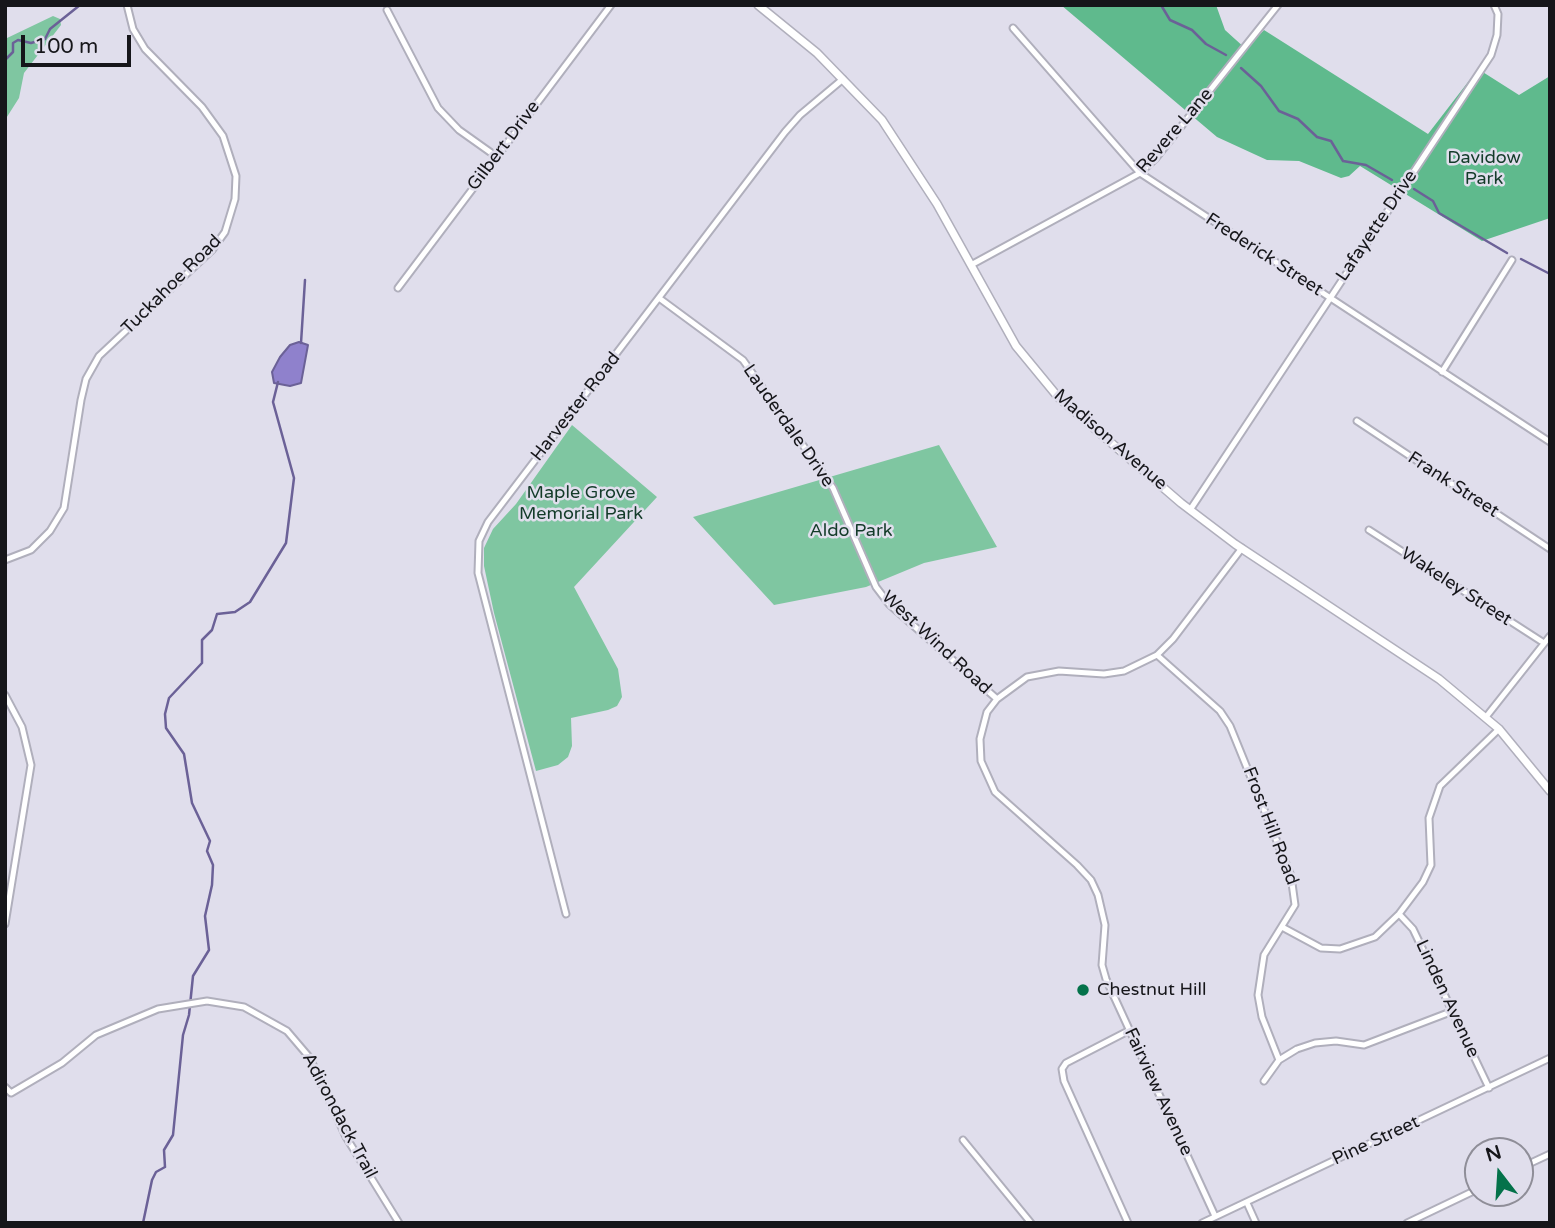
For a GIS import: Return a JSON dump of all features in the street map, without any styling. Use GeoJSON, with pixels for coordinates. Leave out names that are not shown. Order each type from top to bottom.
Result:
{"type":"FeatureCollection","features":[{"type":"Feature","properties":{"kind":"street","name":"Tuckahoe Road"},"geometry":{"type":"LineString","coordinates":[[5,561],[31,550],[50,531],[64,508],[81,400],[86,379],[99,356],[212,250],[225,232],[235,198],[236,176],[223,136],[202,107],[145,49],[133,29],[127,5]]}},
{"type":"Feature","properties":{"kind":"street","name":"Gilbert Drive"},"geometry":{"type":"LineString","coordinates":[[398,288],[611,5]]}},
{"type":"Feature","properties":{"kind":"street","name":"Madison Avenue"},"geometry":{"type":"LineString","coordinates":[[758,5],[789,27],[882,120],[913,166],[1016,346],[1058,397],[1190,510],[1439,679],[1499,729],[1550,791]]}},
{"type":"Feature","properties":{"kind":"street","name":"Revere Lane"},"geometry":{"type":"LineString","coordinates":[[971,265],[1140,173],[1156,158],[1278,5]]}},
{"type":"Feature","properties":{"kind":"street","name":"Lafayette Drive"},"geometry":{"type":"LineString","coordinates":[[1190,510],[1491,55],[1497,35],[1498,14],[1494,5]]}},
{"type":"Feature","properties":{"kind":"street"},"geometry":{"type":"LineString","coordinates":[[387,9],[438,108],[459,130],[496,157]]}},
{"type":"Feature","properties":{"kind":"street","name":"Frederick Street"},"geometry":{"type":"LineString","coordinates":[[1013,28],[1140,173],[1550,442]]}},
{"type":"Feature","properties":{"kind":"street","name":"Harvester Road"},"geometry":{"type":"LineString","coordinates":[[566,914],[478,573],[478,548],[488,522],[785,132],[800,115],[843,79]]}},
{"type":"Feature","properties":{"kind":"street"},"geometry":{"type":"LineString","coordinates":[[1442,372],[1512,260]]}},
{"type":"Feature","properties":{"kind":"street","name":"Lauderdale Drive"},"geometry":{"type":"LineString","coordinates":[[659,298],[743,360],[833,488],[876,587]]}},
{"type":"Feature","properties":{"kind":"street","name":"Frank Street"},"geometry":{"type":"LineString","coordinates":[[1357,421],[1550,549]]}},
{"type":"Feature","properties":{"kind":"street","name":"Wakeley Street"},"geometry":{"type":"LineString","coordinates":[[1369,530],[1544,643]]}},
{"type":"Feature","properties":{"kind":"street","name":"Fairview Avenue"},"geometry":{"type":"LineString","coordinates":[[1215,1216],[1106,979],[1102,965],[1105,925],[1102,907],[1091,880],[995,792],[981,761],[980,740],[987,712],[997,699],[1027,677],[1059,671],[1114,673],[1143,664],[1157,655],[1173,639],[1243,548]]}},
{"type":"Feature","properties":{"kind":"street","name":"West Wind Road"},"geometry":{"type":"LineString","coordinates":[[876,587],[889,604],[997,699]]}},
{"type":"Feature","properties":{"kind":"street"},"geometry":{"type":"LineString","coordinates":[[1486,717],[1550,636]]}},
{"type":"Feature","properties":{"kind":"street","name":"Frost Hill Road"},"geometry":{"type":"LineString","coordinates":[[1157,655],[1220,711],[1240,746],[1296,893],[1295,905],[1264,955],[1258,995],[1262,1017],[1279,1060]]}},
{"type":"Feature","properties":{"kind":"street"},"geometry":{"type":"LineString","coordinates":[[5,695],[22,727],[30,765],[5,925]]}},
{"type":"Feature","properties":{"kind":"street"},"geometry":{"type":"LineString","coordinates":[[1282,927],[1321,948],[1340,949],[1375,937],[1399,914],[1423,881],[1431,864],[1429,818],[1440,786],[1499,729]]}},
{"type":"Feature","properties":{"kind":"street","name":"Linden Avenue"},"geometry":{"type":"LineString","coordinates":[[1399,914],[1413,929],[1489,1088]]}},
{"type":"Feature","properties":{"kind":"street","name":"Adirondack Trail"},"geometry":{"type":"LineString","coordinates":[[5,1087],[11,1093],[62,1063],[96,1035],[158,1009],[195,1001],[244,1007],[271,1020],[300,1045],[318,1073],[346,1138],[399,1223]]}},
{"type":"Feature","properties":{"kind":"street"},"geometry":{"type":"LineString","coordinates":[[1264,1081],[1279,1060],[1315,1043],[1336,1041],[1364,1045],[1453,1011]]}},
{"type":"Feature","properties":{"kind":"street"},"geometry":{"type":"LineString","coordinates":[[1128,1223],[1064,1081],[1062,1069],[1066,1063],[1130,1030]]}},
{"type":"Feature","properties":{"kind":"street","name":"Pine Street"},"geometry":{"type":"LineString","coordinates":[[1202,1223],[1550,1058]]}},
{"type":"Feature","properties":{"kind":"street"},"geometry":{"type":"LineString","coordinates":[[963,1140],[1031,1223]]}},
{"type":"Feature","properties":{"kind":"street"},"geometry":{"type":"LineString","coordinates":[[1534,1161],[1550,1154]]}},
{"type":"Feature","properties":{"kind":"street"},"geometry":{"type":"LineString","coordinates":[[1407,1223],[1464,1196]]}},
{"type":"Feature","properties":{"kind":"street"},"geometry":{"type":"LineString","coordinates":[[1247,1203],[1256,1223]]}},
{"type":"Feature","properties":{"kind":"green space","name":"Davidow Park"},"geometry":{"type":"Polygon","coordinates":[[[1061,5],[1216,5],[1225,30],[1246,49],[1264,30],[1428,134],[1478,69],[1519,95],[1550,76],[1550,218],[1482,241],[1360,166],[1349,176],[1341,178],[1299,161],[1267,160],[1217,137],[1061,5]]]}},
{"type":"Feature","properties":{"kind":"green space"},"geometry":{"type":"Polygon","coordinates":[[[53,16],[60,19],[61,25],[24,73],[19,98],[5,120],[5,39],[53,16]]]}},
{"type":"Feature","properties":{"kind":"green space","name":"Maple Grove Memorial Park"},"geometry":{"type":"Polygon","coordinates":[[[572,425],[657,497],[574,587],[618,669],[622,697],[617,706],[608,710],[571,718],[572,746],[568,757],[558,765],[536,771],[494,613],[484,566],[484,548],[493,529],[516,504],[572,425]]]}},
{"type":"Feature","properties":{"kind":"green space","name":"Aldo Park"},"geometry":{"type":"Polygon","coordinates":[[[939,445],[997,547],[924,563],[866,587],[774,605],[693,517],[939,445]]]}},
{"type":"Feature","properties":{"kind":"shaded area"},"geometry":{"type":"Polygon","coordinates":[[[299,342],[308,345],[301,383],[290,386],[274,383],[272,372],[280,357],[290,345],[299,342]]]}},
{"type":"Feature","properties":{"kind":"waterway"},"geometry":{"type":"LineString","coordinates":[[5,60],[13,52],[13,43],[18,40],[31,43],[45,39],[50,29],[80,5]]}},
{"type":"Feature","properties":{"kind":"waterway"},"geometry":{"type":"LineString","coordinates":[[1161,5],[1170,20],[1192,30],[1206,44],[1226,55]]}},
{"type":"Feature","properties":{"kind":"waterway"},"geometry":{"type":"LineString","coordinates":[[1241,68],[1261,86],[1279,111],[1298,119],[1317,137],[1331,141],[1343,161],[1366,165],[1392,180]]}},
{"type":"Feature","properties":{"kind":"waterway"},"geometry":{"type":"LineString","coordinates":[[1414,189],[1433,201],[1439,213],[1507,253]]}},
{"type":"Feature","properties":{"kind":"waterway"},"geometry":{"type":"LineString","coordinates":[[1521,259],[1550,274]]}},
{"type":"Feature","properties":{"kind":"waterway"},"geometry":{"type":"LineString","coordinates":[[301,343],[305,280]]}},
{"type":"Feature","properties":{"kind":"waterway"},"geometry":{"type":"LineString","coordinates":[[143,1223],[152,1180],[156,1172],[165,1167],[164,1150],[173,1135],[183,1035],[189,1015],[193,976],[209,950],[205,916],[212,885],[213,865],[207,851],[210,841],[192,803],[184,754],[166,728],[165,714],[169,698],[202,663],[202,640],[212,630],[217,614],[235,612],[250,602],[286,543],[294,478],[273,402],[278,382]]}},
{"type":"Feature","properties":{"kind":"place","name":"Chestnut Hill"},"geometry":{"type":"Point","coordinates":[1083,990]}}]}
